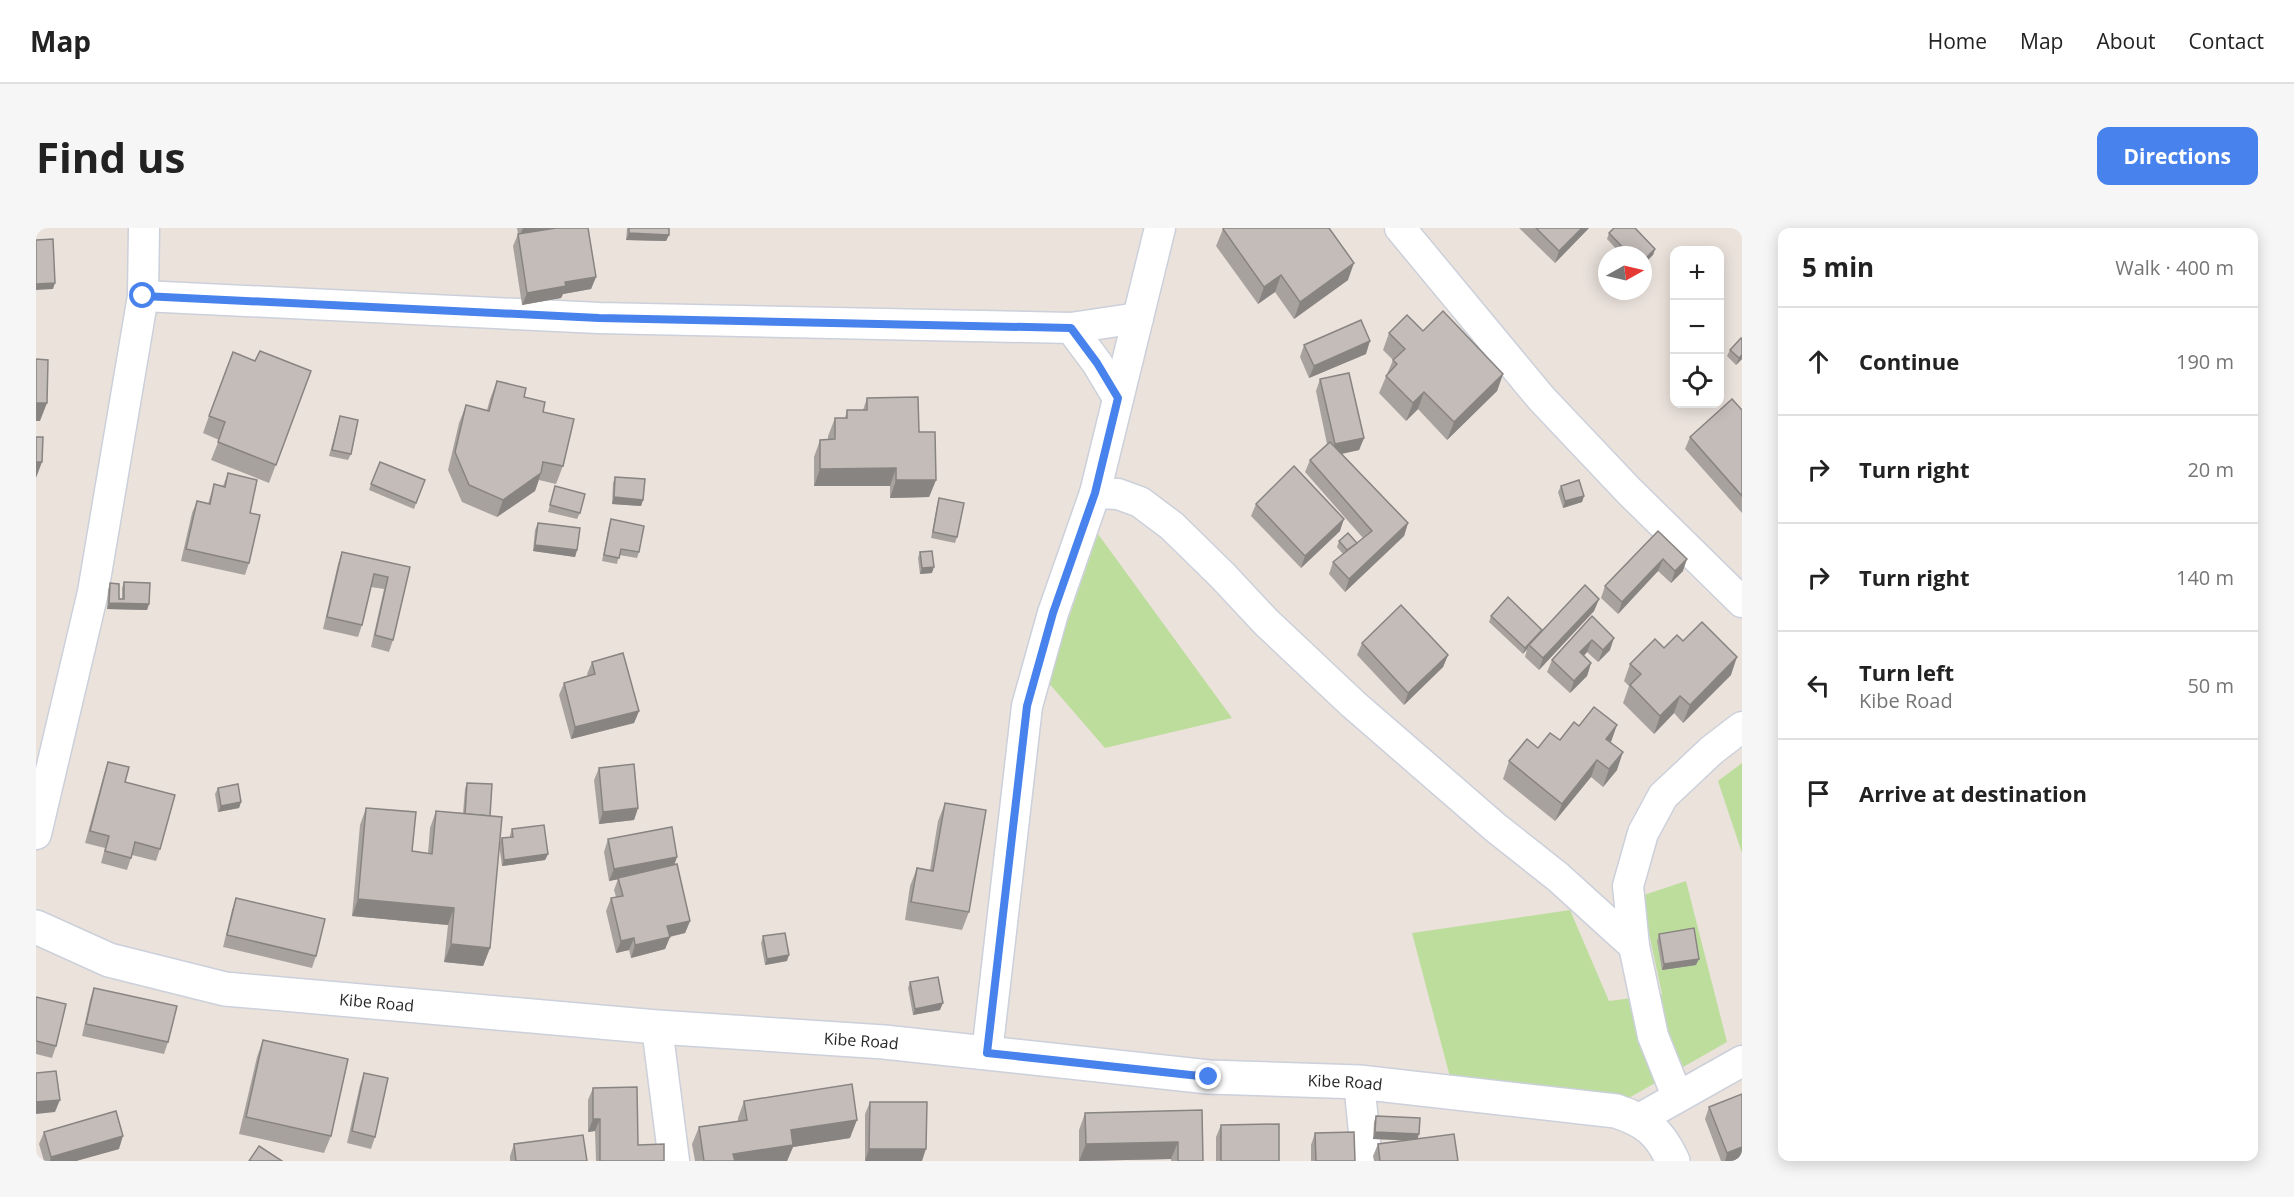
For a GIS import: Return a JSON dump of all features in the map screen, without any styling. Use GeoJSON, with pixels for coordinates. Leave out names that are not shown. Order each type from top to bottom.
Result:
{"type":"FeatureCollection","features":[{"type":"Feature","properties":{"kind":"street"},"geometry":{"type":"LineString","coordinates":[[36,834],[93,592],[143,296],[144,228]]}},
{"type":"Feature","properties":{"kind":"street"},"geometry":{"type":"LineString","coordinates":[[987,1053],[1027,706],[1053,613],[1095,493],[1160,228]]}},
{"type":"Feature","properties":{"kind":"street"},"geometry":{"type":"LineString","coordinates":[[1400,228],[1541,398],[1629,491],[1742,602]]}},
{"type":"Feature","properties":{"kind":"street"},"geometry":{"type":"LineString","coordinates":[[143,296],[599,318],[1071,328],[1137,318]]}},
{"type":"Feature","properties":{"kind":"street"},"geometry":{"type":"LineString","coordinates":[[1071,328],[1097,363],[1118,398]]}},
{"type":"Feature","properties":{"kind":"street"},"geometry":{"type":"LineString","coordinates":[[1095,493],[1118,494],[1140,502],[1172,526],[1266,622],[1353,704],[1496,828],[1558,877],[1634,946]]}},
{"type":"Feature","properties":{"kind":"street"},"geometry":{"type":"LineString","coordinates":[[1677,1096],[1653,1036],[1634,946],[1628,885],[1643,833],[1663,796],[1712,750],[1742,727]]}},
{"type":"Feature","properties":{"kind":"street","name":"Kibe Road"},"geometry":{"type":"LineString","coordinates":[[36,927],[109,960],[225,989],[657,1027],[837,1038],[1209,1077],[1359,1082],[1616,1111],[1639,1119],[1664,1141],[1673,1161]]}},
{"type":"Feature","properties":{"kind":"street"},"geometry":{"type":"LineString","coordinates":[[657,1027],[674,1161]]}},
{"type":"Feature","properties":{"kind":"street"},"geometry":{"type":"LineString","coordinates":[[1639,1119],[1742,1061]]}},
{"type":"Feature","properties":{"kind":"street"},"geometry":{"type":"LineString","coordinates":[[1359,1082],[1367,1161]]}},
{"type":"Feature","properties":{"kind":"green space"},"geometry":{"type":"Polygon","coordinates":[[[1098,534],[1232,718],[1105,748],[1047,681],[1098,534]]]}},
{"type":"Feature","properties":{"kind":"green space"},"geometry":{"type":"Polygon","coordinates":[[[1742,763],[1742,853],[1718,781],[1742,763]]]}},
{"type":"Feature","properties":{"kind":"green space"},"geometry":{"type":"Polygon","coordinates":[[[1686,881],[1727,1042],[1627,1099],[1455,1096],[1412,933],[1570,910],[1609,1001],[1662,994],[1641,896],[1686,881]]]}},
{"type":"Feature","properties":{"kind":"building"},"geometry":{"type":"Polygon","coordinates":[[[556,228],[588,228],[596,277],[565,282],[566,286],[527,293],[518,234],[556,228]]]}},
{"type":"Feature","properties":{"kind":"building"},"geometry":{"type":"Polygon","coordinates":[[[629,228],[669,228],[669,235],[629,233],[629,228]]]}},
{"type":"Feature","properties":{"kind":"building"},"geometry":{"type":"Polygon","coordinates":[[[1224,228],[1329,228],[1354,263],[1300,302],[1281,275],[1264,287],[1224,228]]]}},
{"type":"Feature","properties":{"kind":"building"},"geometry":{"type":"Polygon","coordinates":[[[1536,228],[1582,228],[1559,251],[1536,228]]]}},
{"type":"Feature","properties":{"kind":"building"},"geometry":{"type":"Polygon","coordinates":[[[1614,228],[1635,228],[1655,249],[1652,252],[1652,246],[1621,246],[1609,233],[1614,228]]]}},
{"type":"Feature","properties":{"kind":"building"},"geometry":{"type":"Polygon","coordinates":[[[53,239],[55,283],[36,284],[36,240],[53,239]]]}},
{"type":"Feature","properties":{"kind":"building"},"geometry":{"type":"Polygon","coordinates":[[[1443,311],[1503,374],[1454,422],[1424,392],[1413,403],[1386,376],[1397,364],[1393,360],[1405,349],[1389,333],[1407,315],[1423,331],[1443,311]]]}},
{"type":"Feature","properties":{"kind":"building"},"geometry":{"type":"Polygon","coordinates":[[[1361,320],[1370,341],[1314,366],[1304,345],[1361,320]]]}},
{"type":"Feature","properties":{"kind":"building"},"geometry":{"type":"Polygon","coordinates":[[[1741,338],[1742,355],[1739,358],[1730,350],[1741,338]]]}},
{"type":"Feature","properties":{"kind":"building"},"geometry":{"type":"Polygon","coordinates":[[[260,351],[311,371],[276,465],[218,442],[225,422],[209,416],[233,352],[255,361],[260,351]]]}},
{"type":"Feature","properties":{"kind":"building"},"geometry":{"type":"Polygon","coordinates":[[[36,359],[48,360],[47,403],[36,403],[36,359]]]}},
{"type":"Feature","properties":{"kind":"building"},"geometry":{"type":"Polygon","coordinates":[[[1349,373],[1364,438],[1335,444],[1320,379],[1349,373]]]}},
{"type":"Feature","properties":{"kind":"building"},"geometry":{"type":"Polygon","coordinates":[[[497,381],[526,388],[524,397],[545,402],[543,412],[574,419],[563,466],[543,462],[541,473],[503,500],[469,485],[455,452],[466,405],[489,411],[497,381]]]}},
{"type":"Feature","properties":{"kind":"building"},"geometry":{"type":"Polygon","coordinates":[[[918,397],[919,432],[935,432],[936,480],[896,480],[896,468],[820,469],[820,440],[835,439],[835,418],[847,418],[847,410],[867,410],[867,398],[918,397]]]}},
{"type":"Feature","properties":{"kind":"building"},"geometry":{"type":"Polygon","coordinates":[[[1732,399],[1742,410],[1742,496],[1690,437],[1732,399]]]}},
{"type":"Feature","properties":{"kind":"building"},"geometry":{"type":"Polygon","coordinates":[[[340,416],[358,420],[351,454],[332,450],[340,416]]]}},
{"type":"Feature","properties":{"kind":"building"},"geometry":{"type":"Polygon","coordinates":[[[36,437],[43,437],[42,462],[36,462],[36,437]]]}},
{"type":"Feature","properties":{"kind":"building"},"geometry":{"type":"Polygon","coordinates":[[[1330,442],[1408,523],[1349,579],[1333,562],[1372,531],[1310,460],[1330,442]]]}},
{"type":"Feature","properties":{"kind":"building"},"geometry":{"type":"Polygon","coordinates":[[[380,462],[425,480],[416,503],[371,484],[380,462]]]}},
{"type":"Feature","properties":{"kind":"building"},"geometry":{"type":"Polygon","coordinates":[[[1294,466],[1344,519],[1305,556],[1256,504],[1294,466]]]}},
{"type":"Feature","properties":{"kind":"building"},"geometry":{"type":"Polygon","coordinates":[[[228,473],[257,480],[250,513],[260,515],[249,563],[186,549],[197,501],[210,504],[214,484],[225,487],[228,473]]]}},
{"type":"Feature","properties":{"kind":"building"},"geometry":{"type":"Polygon","coordinates":[[[615,477],[645,479],[643,500],[614,497],[615,477]]]}},
{"type":"Feature","properties":{"kind":"building"},"geometry":{"type":"Polygon","coordinates":[[[1579,480],[1584,496],[1565,501],[1561,486],[1579,480]]]}},
{"type":"Feature","properties":{"kind":"building"},"geometry":{"type":"Polygon","coordinates":[[[555,486],[585,494],[580,513],[550,505],[555,486]]]}},
{"type":"Feature","properties":{"kind":"building"},"geometry":{"type":"Polygon","coordinates":[[[939,498],[964,503],[957,537],[933,532],[939,498]]]}},
{"type":"Feature","properties":{"kind":"building"},"geometry":{"type":"Polygon","coordinates":[[[611,519],[644,526],[639,552],[621,549],[619,558],[604,555],[611,519]]]}},
{"type":"Feature","properties":{"kind":"building"},"geometry":{"type":"Polygon","coordinates":[[[538,523],[580,528],[577,550],[535,545],[538,523]]]}},
{"type":"Feature","properties":{"kind":"building"},"geometry":{"type":"Polygon","coordinates":[[[1658,531],[1687,559],[1675,571],[1663,559],[1622,602],[1605,586],[1658,531]]]}},
{"type":"Feature","properties":{"kind":"building"},"geometry":{"type":"Polygon","coordinates":[[[1348,533],[1357,543],[1347,550],[1339,541],[1348,533]]]}},
{"type":"Feature","properties":{"kind":"building"},"geometry":{"type":"Polygon","coordinates":[[[932,551],[934,567],[922,568],[920,552],[932,551]]]}},
{"type":"Feature","properties":{"kind":"building"},"geometry":{"type":"Polygon","coordinates":[[[342,552],[410,567],[393,640],[375,635],[388,577],[374,574],[362,625],[327,617],[342,552]]]}},
{"type":"Feature","properties":{"kind":"building"},"geometry":{"type":"Polygon","coordinates":[[[124,582],[150,583],[149,604],[109,603],[110,583],[119,584],[119,599],[124,599],[124,582]]]}},
{"type":"Feature","properties":{"kind":"building"},"geometry":{"type":"Polygon","coordinates":[[[1585,585],[1599,599],[1543,658],[1529,645],[1585,585]]]}},
{"type":"Feature","properties":{"kind":"building"},"geometry":{"type":"Polygon","coordinates":[[[1508,597],[1542,630],[1525,648],[1491,616],[1508,597]]]}},
{"type":"Feature","properties":{"kind":"building"},"geometry":{"type":"Polygon","coordinates":[[[1401,605],[1448,655],[1408,693],[1362,643],[1401,605]]]}},
{"type":"Feature","properties":{"kind":"building"},"geometry":{"type":"Polygon","coordinates":[[[1592,616],[1614,638],[1603,650],[1592,640],[1580,652],[1591,663],[1574,681],[1552,660],[1592,616]]]}},
{"type":"Feature","properties":{"kind":"building"},"geometry":{"type":"Polygon","coordinates":[[[1702,622],[1737,657],[1690,705],[1680,696],[1660,716],[1630,685],[1641,674],[1630,664],[1655,639],[1664,648],[1677,635],[1683,641],[1702,622]]]}},
{"type":"Feature","properties":{"kind":"building"},"geometry":{"type":"Polygon","coordinates":[[[623,653],[639,711],[575,727],[564,683],[595,674],[592,662],[623,653]]]}},
{"type":"Feature","properties":{"kind":"building"},"geometry":{"type":"Polygon","coordinates":[[[1594,707],[1617,725],[1606,739],[1623,752],[1609,769],[1597,760],[1562,804],[1509,761],[1527,739],[1538,748],[1550,733],[1560,740],[1574,722],[1579,726],[1594,707]]]}},
{"type":"Feature","properties":{"kind":"building"},"geometry":{"type":"Polygon","coordinates":[[[108,762],[129,767],[125,782],[175,795],[160,849],[135,842],[131,858],[105,851],[109,836],[90,831],[108,762]]]}},
{"type":"Feature","properties":{"kind":"building"},"geometry":{"type":"Polygon","coordinates":[[[634,764],[638,808],[603,812],[599,768],[634,764]]]}},
{"type":"Feature","properties":{"kind":"building"},"geometry":{"type":"Polygon","coordinates":[[[467,783],[492,784],[490,816],[465,814],[467,783]]]}},
{"type":"Feature","properties":{"kind":"building"},"geometry":{"type":"Polygon","coordinates":[[[238,784],[241,802],[221,806],[218,788],[238,784]]]}},
{"type":"Feature","properties":{"kind":"building"},"geometry":{"type":"Polygon","coordinates":[[[945,803],[986,810],[969,912],[911,902],[917,868],[933,871],[945,803]]]}},
{"type":"Feature","properties":{"kind":"building"},"geometry":{"type":"Polygon","coordinates":[[[366,808],[416,812],[412,851],[432,854],[436,811],[502,817],[490,948],[451,944],[454,908],[358,899],[366,808]]]}},
{"type":"Feature","properties":{"kind":"building"},"geometry":{"type":"Polygon","coordinates":[[[544,825],[548,854],[504,860],[502,838],[513,837],[512,829],[544,825]]]}},
{"type":"Feature","properties":{"kind":"building"},"geometry":{"type":"Polygon","coordinates":[[[672,827],[677,857],[614,869],[608,839],[672,827]]]}},
{"type":"Feature","properties":{"kind":"building"},"geometry":{"type":"Polygon","coordinates":[[[677,864],[690,921],[667,926],[670,937],[635,945],[634,938],[621,941],[611,898],[623,896],[618,878],[677,864]]]}},
{"type":"Feature","properties":{"kind":"building"},"geometry":{"type":"Polygon","coordinates":[[[236,898],[325,919],[316,956],[227,935],[236,898]]]}},
{"type":"Feature","properties":{"kind":"building"},"geometry":{"type":"Polygon","coordinates":[[[1694,928],[1699,959],[1664,964],[1659,934],[1694,928]]]}},
{"type":"Feature","properties":{"kind":"building"},"geometry":{"type":"Polygon","coordinates":[[[785,933],[789,955],[767,959],[763,936],[785,933]]]}},
{"type":"Feature","properties":{"kind":"building"},"geometry":{"type":"Polygon","coordinates":[[[938,977],[943,1003],[915,1009],[910,982],[938,977]]]}},
{"type":"Feature","properties":{"kind":"building"},"geometry":{"type":"Polygon","coordinates":[[[94,988],[177,1006],[168,1042],[86,1024],[94,988]]]}},
{"type":"Feature","properties":{"kind":"building"},"geometry":{"type":"Polygon","coordinates":[[[36,997],[66,1004],[56,1046],[36,1041],[36,997]]]}},
{"type":"Feature","properties":{"kind":"building"},"geometry":{"type":"Polygon","coordinates":[[[263,1040],[348,1059],[331,1136],[246,1117],[263,1040]]]}},
{"type":"Feature","properties":{"kind":"building"},"geometry":{"type":"Polygon","coordinates":[[[56,1071],[60,1100],[36,1102],[36,1073],[56,1071]]]}},
{"type":"Feature","properties":{"kind":"building"},"geometry":{"type":"Polygon","coordinates":[[[364,1073],[388,1078],[375,1137],[352,1131],[364,1073]]]}},
{"type":"Feature","properties":{"kind":"building"},"geometry":{"type":"Polygon","coordinates":[[[852,1084],[857,1120],[791,1130],[793,1145],[733,1154],[735,1161],[704,1161],[699,1127],[747,1120],[744,1101],[852,1084]]]}},
{"type":"Feature","properties":{"kind":"building"},"geometry":{"type":"Polygon","coordinates":[[[637,1087],[638,1145],[664,1144],[664,1161],[600,1161],[600,1119],[593,1119],[593,1088],[637,1087]]]}},
{"type":"Feature","properties":{"kind":"building"},"geometry":{"type":"Polygon","coordinates":[[[1742,1094],[1742,1147],[1727,1153],[1709,1107],[1742,1094]]]}},
{"type":"Feature","properties":{"kind":"building"},"geometry":{"type":"Polygon","coordinates":[[[870,1102],[927,1102],[926,1149],[869,1149],[870,1102]]]}},
{"type":"Feature","properties":{"kind":"building"},"geometry":{"type":"Polygon","coordinates":[[[1202,1110],[1203,1161],[1178,1161],[1178,1142],[1086,1144],[1085,1113],[1202,1110]]]}},
{"type":"Feature","properties":{"kind":"building"},"geometry":{"type":"Polygon","coordinates":[[[116,1111],[123,1136],[51,1157],[44,1132],[116,1111]]]}},
{"type":"Feature","properties":{"kind":"building"},"geometry":{"type":"Polygon","coordinates":[[[1376,1116],[1420,1118],[1419,1134],[1375,1132],[1376,1116]]]}},
{"type":"Feature","properties":{"kind":"building"},"geometry":{"type":"Polygon","coordinates":[[[1279,1124],[1279,1161],[1221,1161],[1221,1125],[1279,1124]]]}},
{"type":"Feature","properties":{"kind":"building"},"geometry":{"type":"Polygon","coordinates":[[[1354,1132],[1355,1161],[1316,1161],[1315,1133],[1354,1132]]]}},
{"type":"Feature","properties":{"kind":"building"},"geometry":{"type":"Polygon","coordinates":[[[1454,1134],[1458,1161],[1380,1161],[1378,1144],[1454,1134]]]}},
{"type":"Feature","properties":{"kind":"building"},"geometry":{"type":"Polygon","coordinates":[[[583,1135],[587,1161],[516,1161],[514,1144],[583,1135]]]}},
{"type":"Feature","properties":{"kind":"building"},"geometry":{"type":"Polygon","coordinates":[[[259,1146],[282,1161],[249,1161],[259,1146]]]}},
{"type":"Feature","properties":{"kind":"route"},"geometry":{"type":"LineString","coordinates":[[143,296],[599,318],[1071,328],[1097,363],[1118,398],[1095,493],[1053,613],[1027,706],[987,1053],[1209,1077]]}}]}
